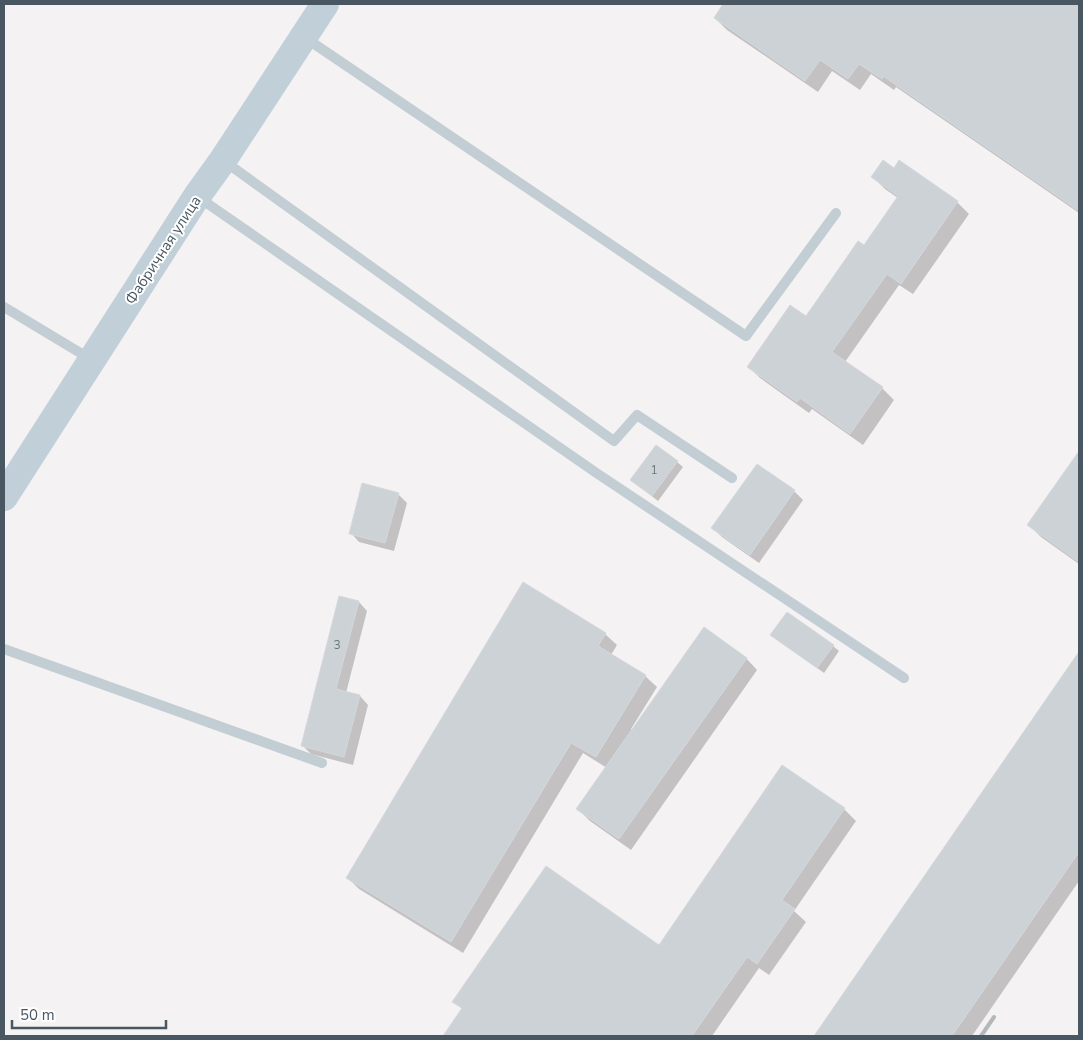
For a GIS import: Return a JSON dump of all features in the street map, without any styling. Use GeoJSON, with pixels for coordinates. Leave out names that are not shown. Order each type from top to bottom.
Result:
{"type":"FeatureCollection","features":[{"type":"Feature","properties":{"kind":"main road","name":"Фабричная улица"},"geometry":{"type":"LineString","coordinates":[[4,497],[93,361],[197,196],[224,160],[325,4]]}},
{"type":"Feature","properties":{"kind":"lane"},"geometry":{"type":"LineString","coordinates":[[304,36],[746,336],[836,213]]}},
{"type":"Feature","properties":{"kind":"lane"},"geometry":{"type":"LineString","coordinates":[[224,160],[614,441],[637,415],[732,478]]}},
{"type":"Feature","properties":{"kind":"lane"},"geometry":{"type":"LineString","coordinates":[[197,196],[595,472],[904,678]]}},
{"type":"Feature","properties":{"kind":"lane"},"geometry":{"type":"LineString","coordinates":[[4,308],[93,361]]}},
{"type":"Feature","properties":{"kind":"lane"},"geometry":{"type":"LineString","coordinates":[[4,649],[322,763]]}},
{"type":"Feature","properties":{"kind":"building"},"geometry":{"type":"Polygon","coordinates":[[[723,4],[1079,4],[1079,211],[883,76],[882,79],[859,64],[848,79],[820,60],[805,81],[714,18],[723,4]]]}},
{"type":"Feature","properties":{"kind":"building"},"geometry":{"type":"Polygon","coordinates":[[[883,160],[894,168],[899,160],[958,201],[901,284],[887,274],[832,352],[883,387],[850,434],[800,398],[797,402],[747,367],[790,305],[806,316],[858,241],[864,245],[898,196],[871,177],[883,160]]]}},
{"type":"Feature","properties":{"kind":"building"},"geometry":{"type":"Polygon","coordinates":[[[656,445],[678,461],[652,496],[630,480],[656,445]]]}},
{"type":"Feature","properties":{"kind":"building"},"geometry":{"type":"Polygon","coordinates":[[[1079,451],[1079,562],[1027,525],[1079,451]]]}},
{"type":"Feature","properties":{"kind":"building"},"geometry":{"type":"Polygon","coordinates":[[[757,464],[795,490],[750,555],[711,528],[757,464]]]}},
{"type":"Feature","properties":{"kind":"building"},"geometry":{"type":"Polygon","coordinates":[[[362,483],[399,493],[385,543],[349,534],[362,483]]]}},
{"type":"Feature","properties":{"kind":"building"},"geometry":{"type":"Polygon","coordinates":[[[523,582],[606,633],[598,646],[646,675],[596,757],[571,743],[451,942],[346,878],[523,582]]]}},
{"type":"Feature","properties":{"kind":"building"},"geometry":{"type":"Polygon","coordinates":[[[339,596],[359,601],[336,689],[360,695],[344,757],[301,746],[339,596]]]}},
{"type":"Feature","properties":{"kind":"building"},"geometry":{"type":"Polygon","coordinates":[[[787,612],[834,645],[817,668],[770,635],[787,612]]]}},
{"type":"Feature","properties":{"kind":"building"},"geometry":{"type":"Polygon","coordinates":[[[704,627],[747,658],[619,839],[576,809],[704,627]]]}},
{"type":"Feature","properties":{"kind":"building"},"geometry":{"type":"Polygon","coordinates":[[[1078,653],[1079,852],[952,1036],[814,1036],[1078,653]]]}},
{"type":"Feature","properties":{"kind":"building"},"geometry":{"type":"Polygon","coordinates":[[[782,765],[845,808],[782,900],[795,909],[757,964],[747,957],[692,1036],[443,1036],[462,1008],[452,1002],[546,866],[659,945],[782,765]]]}},
{"type":"Feature","properties":{"kind":"railway"},"geometry":{"type":"LineString","coordinates":[[981,1036],[994,1017]]}}]}
